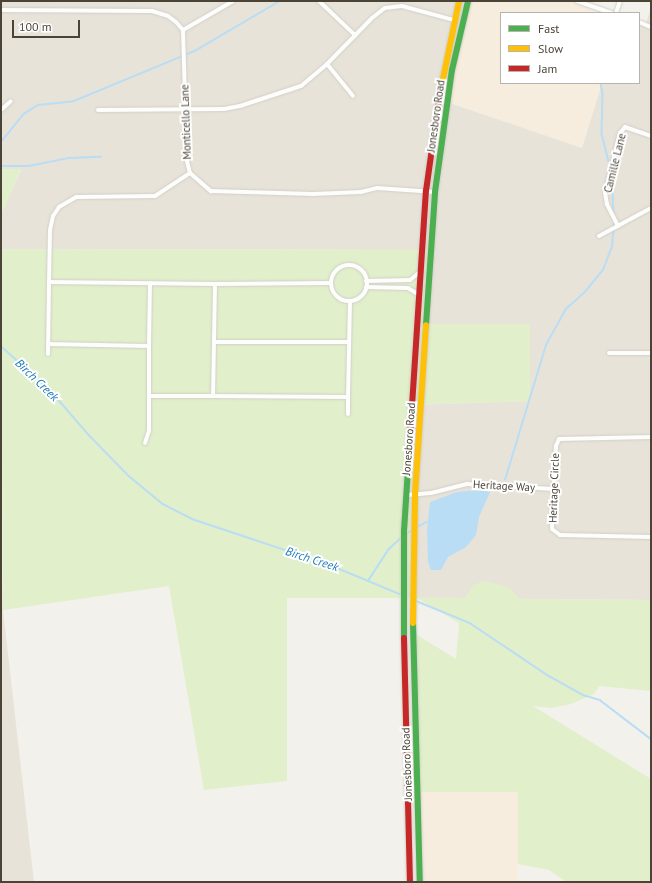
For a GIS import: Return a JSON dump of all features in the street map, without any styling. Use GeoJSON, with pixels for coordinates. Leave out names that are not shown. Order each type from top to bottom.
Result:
{"type":"FeatureCollection","features":[{"type":"Feature","properties":{"kind":"main road","name":"Jonesboro Road"},"geometry":{"type":"LineString","coordinates":[[410,882],[403,576],[407,495],[418,295],[426,191],[440,87],[458,1]]}},
{"type":"Feature","properties":{"kind":"main road","name":"Jonesboro Road"},"geometry":{"type":"LineString","coordinates":[[420,882],[412,577],[415,495],[435,192],[452,70],[468,1]]}},
{"type":"Feature","properties":{"kind":"main road"},"geometry":{"type":"LineString","coordinates":[[420,873],[426,882]]}},
{"type":"Feature","properties":{"kind":"street"},"geometry":{"type":"LineString","coordinates":[[1,10],[152,11],[168,16],[183,30],[233,1]]}},
{"type":"Feature","properties":{"kind":"street"},"geometry":{"type":"LineString","coordinates":[[319,1],[355,35]]}},
{"type":"Feature","properties":{"kind":"street"},"geometry":{"type":"LineString","coordinates":[[577,1],[609,12]]}},
{"type":"Feature","properties":{"kind":"street"},"geometry":{"type":"LineString","coordinates":[[616,12],[620,1]]}},
{"type":"Feature","properties":{"kind":"street"},"geometry":{"type":"LineString","coordinates":[[98,110],[224,110],[240,106],[301,86],[327,64],[380,12],[396,6],[454,20]]}},
{"type":"Feature","properties":{"kind":"street"},"geometry":{"type":"LineString","coordinates":[[640,22],[651,27]]}},
{"type":"Feature","properties":{"kind":"street","name":"Monticello Lane"},"geometry":{"type":"LineString","coordinates":[[183,30],[186,145],[190,173],[212,191],[222,193],[342,194],[377,188],[435,192]]}},
{"type":"Feature","properties":{"kind":"street"},"geometry":{"type":"LineString","coordinates":[[327,64],[353,96]]}},
{"type":"Feature","properties":{"kind":"street"},"geometry":{"type":"LineString","coordinates":[[1,110],[11,101]]}},
{"type":"Feature","properties":{"kind":"street","name":"Camille Lane"},"geometry":{"type":"LineString","coordinates":[[618,226],[607,204],[605,192],[620,133],[625,127],[651,136]]}},
{"type":"Feature","properties":{"kind":"street"},"geometry":{"type":"LineString","coordinates":[[48,354],[50,230],[53,216],[59,207],[76,197],[155,196],[190,173]]}},
{"type":"Feature","properties":{"kind":"street"},"geometry":{"type":"LineString","coordinates":[[599,236],[651,208]]}},
{"type":"Feature","properties":{"kind":"street"},"geometry":{"type":"LineString","coordinates":[[344,266],[361,270],[366,281],[366,287],[358,299],[350,302],[338,298],[331,283],[335,272],[344,266]]}},
{"type":"Feature","properties":{"kind":"street"},"geometry":{"type":"LineString","coordinates":[[366,281],[410,280],[420,272]]}},
{"type":"Feature","properties":{"kind":"street"},"geometry":{"type":"LineString","coordinates":[[49,282],[215,284],[331,283]]}},
{"type":"Feature","properties":{"kind":"street"},"geometry":{"type":"LineString","coordinates":[[145,443],[149,431],[150,283]]}},
{"type":"Feature","properties":{"kind":"street"},"geometry":{"type":"LineString","coordinates":[[213,396],[215,284]]}},
{"type":"Feature","properties":{"kind":"street"},"geometry":{"type":"LineString","coordinates":[[366,287],[408,288],[418,295]]}},
{"type":"Feature","properties":{"kind":"street"},"geometry":{"type":"LineString","coordinates":[[348,414],[350,302]]}},
{"type":"Feature","properties":{"kind":"street"},"geometry":{"type":"LineString","coordinates":[[214,342],[349,342]]}},
{"type":"Feature","properties":{"kind":"street"},"geometry":{"type":"LineString","coordinates":[[48,344],[149,346]]}},
{"type":"Feature","properties":{"kind":"street"},"geometry":{"type":"LineString","coordinates":[[609,353],[651,353]]}},
{"type":"Feature","properties":{"kind":"street"},"geometry":{"type":"LineString","coordinates":[[149,396],[348,397]]}},
{"type":"Feature","properties":{"kind":"street","name":"Heritage Circle"},"geometry":{"type":"LineString","coordinates":[[651,437],[560,439],[556,446],[552,529],[557,534],[651,537]]}},
{"type":"Feature","properties":{"kind":"street","name":"Heritage Way"},"geometry":{"type":"LineString","coordinates":[[407,495],[415,495],[468,484],[554,489]]}},
{"type":"Feature","properties":{"kind":"shaded area"},"geometry":{"type":"Polygon","coordinates":[[[1,1],[466,1],[444,101],[582,147],[602,84],[640,84],[640,21],[646,23],[651,8],[651,600],[417,598],[411,405],[530,401],[530,324],[424,324],[426,250],[1,249],[1,214],[21,170],[1,169],[1,1]]]}},
{"type":"Feature","properties":{"kind":"shaded area"},"geometry":{"type":"Polygon","coordinates":[[[466,1],[582,1],[613,12],[500,12],[500,84],[602,84],[582,148],[444,101],[466,1]]]}},
{"type":"Feature","properties":{"kind":"shaded area"},"geometry":{"type":"Polygon","coordinates":[[[1,536],[3,610],[34,882],[1,882],[1,536]]]}},
{"type":"Feature","properties":{"kind":"shaded area"},"geometry":{"type":"Polygon","coordinates":[[[418,792],[518,792],[518,882],[418,882],[418,792]]]}},
{"type":"Feature","properties":{"kind":"green space"},"geometry":{"type":"Polygon","coordinates":[[[1,169],[21,169],[1,214],[1,169]]]}},
{"type":"Feature","properties":{"kind":"green space"},"geometry":{"type":"Polygon","coordinates":[[[1,249],[427,250],[424,324],[530,324],[530,401],[411,405],[417,597],[465,598],[473,585],[485,581],[508,587],[520,599],[651,600],[651,691],[599,686],[594,694],[571,704],[551,708],[533,706],[651,779],[651,882],[567,882],[549,870],[518,864],[518,792],[418,792],[417,635],[456,659],[459,623],[417,598],[287,598],[287,781],[204,790],[169,586],[3,610],[1,249]]]}},
{"type":"Feature","properties":{"kind":"water"},"geometry":{"type":"Polygon","coordinates":[[[479,490],[490,492],[479,517],[476,535],[466,547],[448,557],[441,570],[431,570],[428,562],[427,529],[430,502],[457,492],[479,490]]]}},
{"type":"Feature","properties":{"kind":"waterway"},"geometry":{"type":"LineString","coordinates":[[1,142],[24,114],[38,105],[74,101],[195,51],[280,1]]}},
{"type":"Feature","properties":{"kind":"waterway"},"geometry":{"type":"LineString","coordinates":[[601,84],[603,94],[602,134],[610,165]]}},
{"type":"Feature","properties":{"kind":"waterway"},"geometry":{"type":"LineString","coordinates":[[1,166],[29,166],[69,158],[101,157]]}},
{"type":"Feature","properties":{"kind":"waterway"},"geometry":{"type":"LineString","coordinates":[[612,173],[614,215]]}},
{"type":"Feature","properties":{"kind":"waterway"},"geometry":{"type":"LineString","coordinates":[[505,480],[546,345],[566,309],[585,292],[603,270],[612,246],[614,221]]}},
{"type":"Feature","properties":{"kind":"waterway","name":"Birch Creek"},"geometry":{"type":"LineString","coordinates":[[1,346],[50,390],[89,435],[129,476],[163,504],[192,519],[330,565],[402,595]]}},
{"type":"Feature","properties":{"kind":"waterway"},"geometry":{"type":"LineString","coordinates":[[415,528],[427,522]]}},
{"type":"Feature","properties":{"kind":"waterway"},"geometry":{"type":"LineString","coordinates":[[405,535],[412,530]]}},
{"type":"Feature","properties":{"kind":"waterway"},"geometry":{"type":"LineString","coordinates":[[368,581],[389,549],[402,537]]}},
{"type":"Feature","properties":{"kind":"waterway","name":"Birch Creek"},"geometry":{"type":"LineString","coordinates":[[414,600],[470,623],[549,676],[583,695],[600,700],[651,739]]}},
{"type":"Feature","properties":{"kind":"traffic: fast"},"geometry":{"type":"LineString","coordinates":[[426,325],[435,192],[452,70],[468,1]]}},
{"type":"Feature","properties":{"kind":"traffic: fast"},"geometry":{"type":"LineString","coordinates":[[404,638],[404,531],[410,437]]}},
{"type":"Feature","properties":{"kind":"traffic: fast"},"geometry":{"type":"LineString","coordinates":[[413,623],[420,882]]}},
{"type":"Feature","properties":{"kind":"traffic: slow"},"geometry":{"type":"LineString","coordinates":[[439,98],[459,1]]}},
{"type":"Feature","properties":{"kind":"traffic: slow"},"geometry":{"type":"LineString","coordinates":[[413,623],[415,495],[426,325]]}},
{"type":"Feature","properties":{"kind":"traffic: jam"},"geometry":{"type":"LineString","coordinates":[[410,437],[426,191],[439,98]]}},
{"type":"Feature","properties":{"kind":"traffic: jam"},"geometry":{"type":"LineString","coordinates":[[404,638],[410,882]]}}]}
